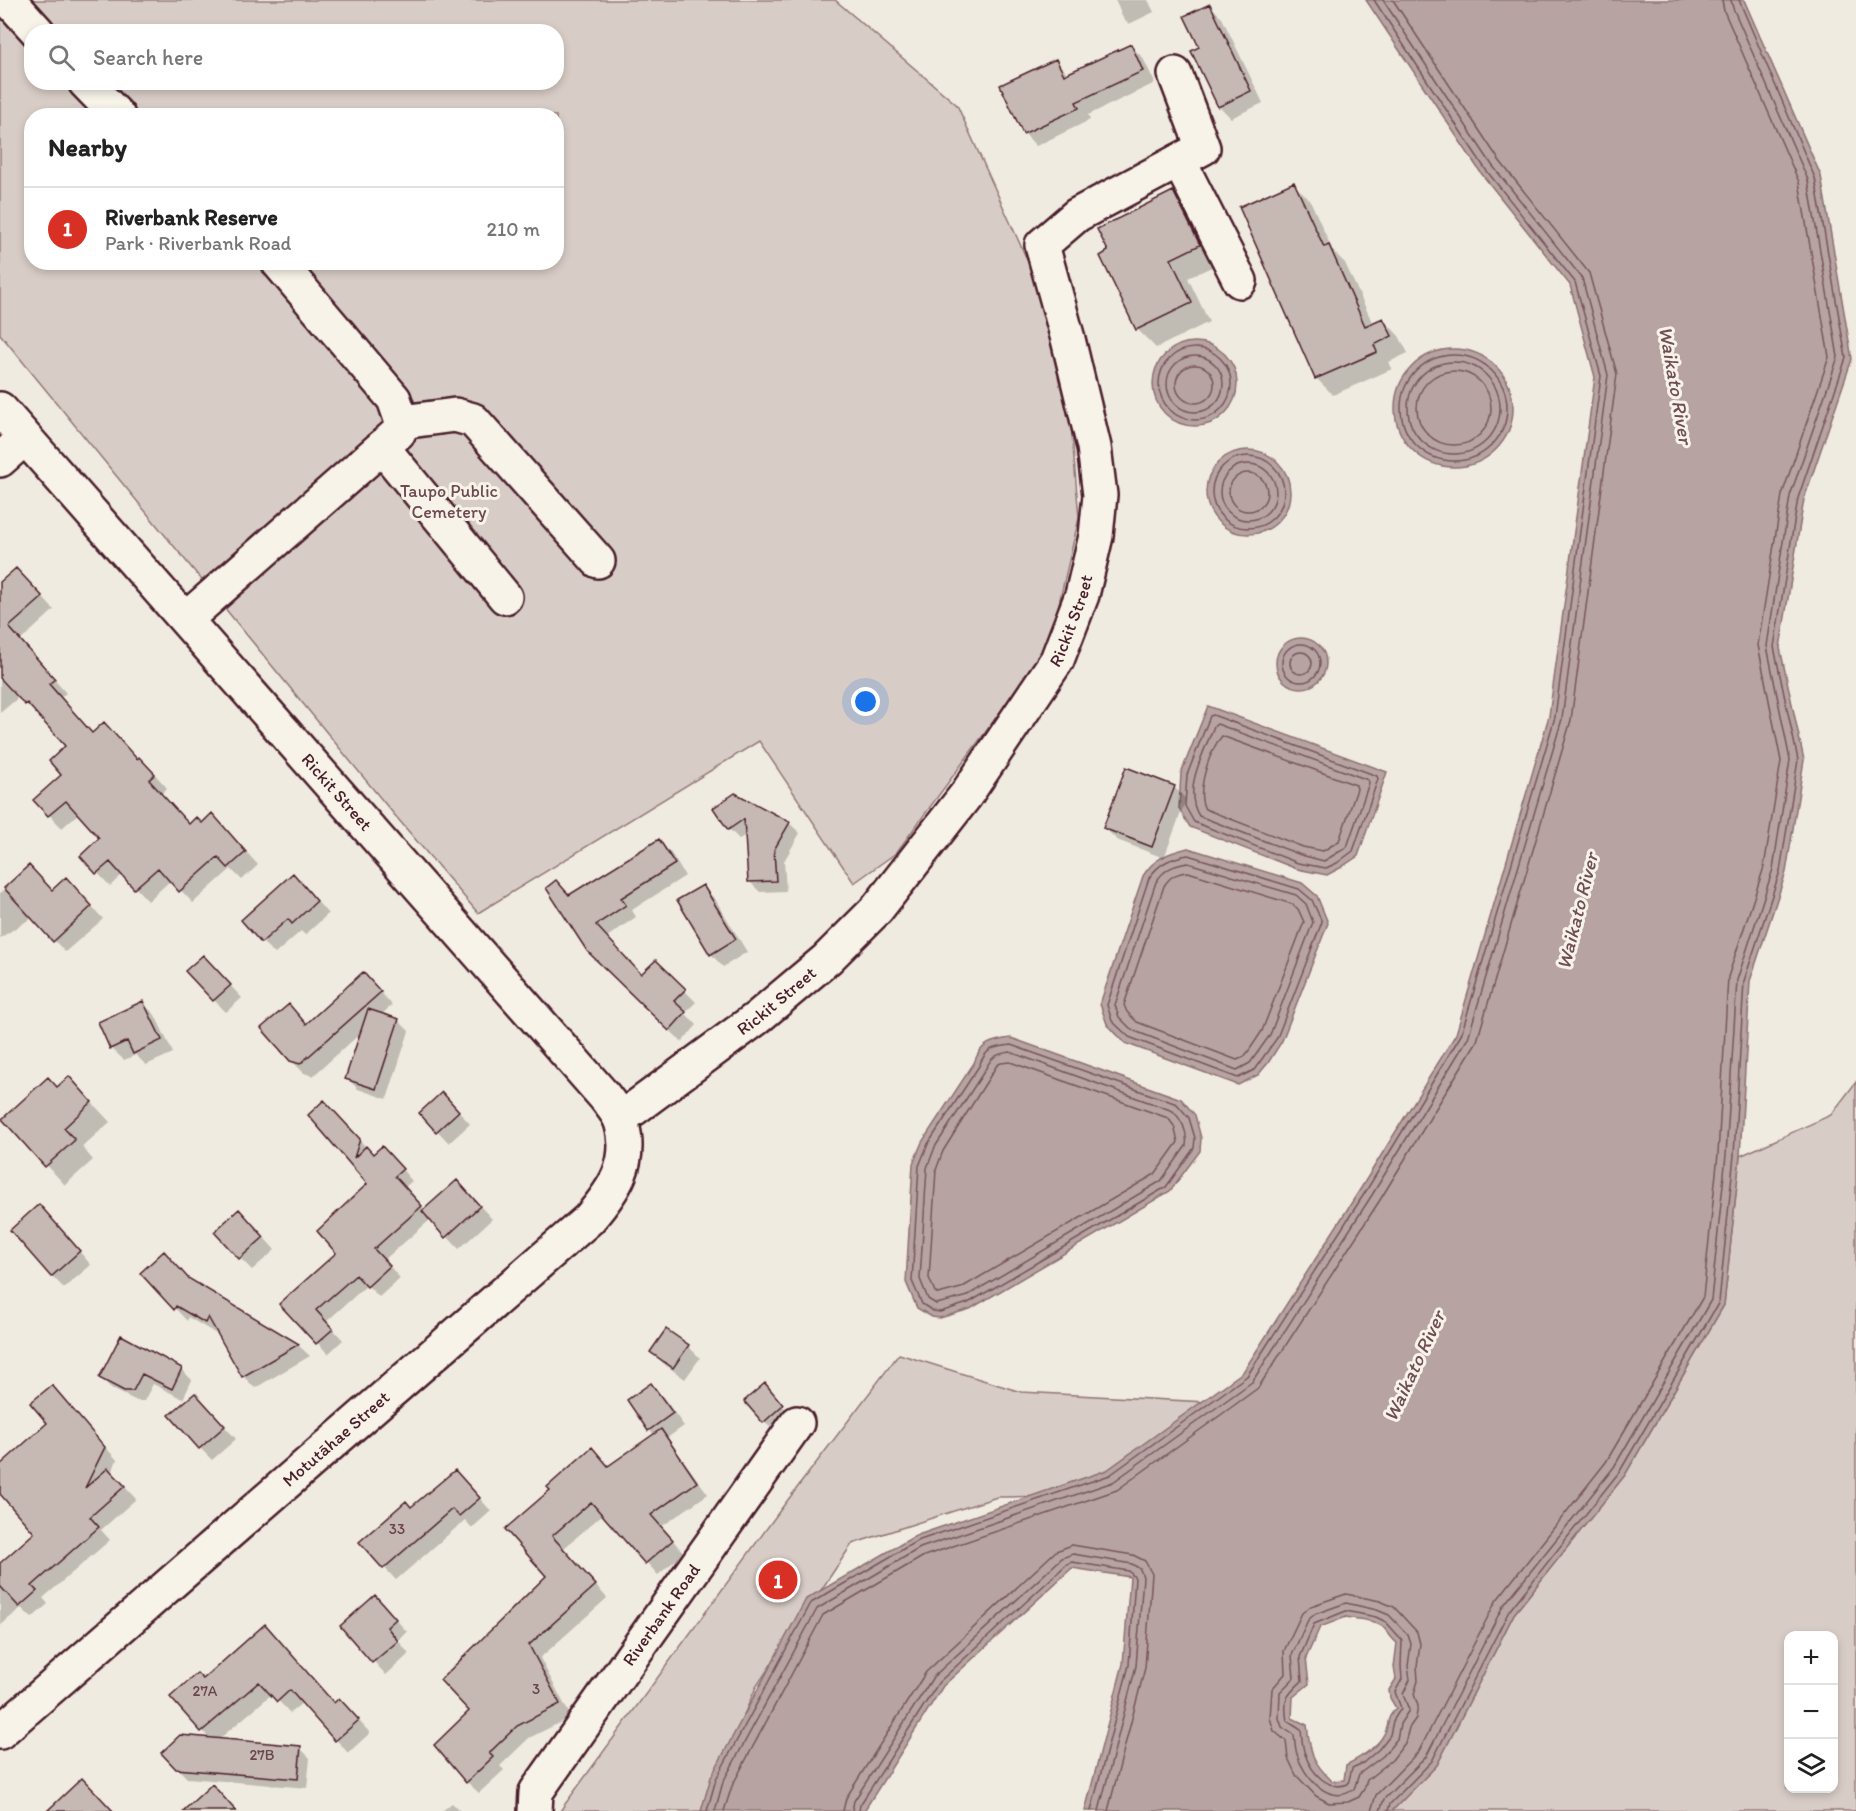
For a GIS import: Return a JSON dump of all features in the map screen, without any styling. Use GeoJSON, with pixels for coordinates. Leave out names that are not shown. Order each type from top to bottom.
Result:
{"type":"FeatureCollection","features":[{"type":"Feature","properties":{"kind":"street"},"geometry":{"type":"LineString","coordinates":[[9,0],[31,24]]}},
{"type":"Feature","properties":{"kind":"street","name":"Rickit Street"},"geometry":{"type":"LineString","coordinates":[[0,409],[605,1097],[620,1119],[757,1018],[827,958],[877,909],[966,795],[1057,660],[1082,595],[1096,536],[1100,495],[1094,447],[1042,245],[1077,215],[1203,148],[1175,74]]}},
{"type":"Feature","properties":{"kind":"street"},"geometry":{"type":"LineString","coordinates":[[93,90],[110,108]]}},
{"type":"Feature","properties":{"kind":"street"},"geometry":{"type":"LineString","coordinates":[[1179,161],[1240,281]]}},
{"type":"Feature","properties":{"kind":"street"},"geometry":{"type":"LineString","coordinates":[[186,619],[399,432],[402,422],[394,399],[285,270]]}},
{"type":"Feature","properties":{"kind":"street"},"geometry":{"type":"LineString","coordinates":[[402,422],[455,415],[473,420],[598,561]]}},
{"type":"Feature","properties":{"kind":"street"},"geometry":{"type":"LineString","coordinates":[[0,460],[25,438]]}},
{"type":"Feature","properties":{"kind":"street"},"geometry":{"type":"LineString","coordinates":[[382,447],[505,597]]}},
{"type":"Feature","properties":{"kind":"street","name":"Motutāhae Street"},"geometry":{"type":"LineString","coordinates":[[0,1732],[589,1220],[611,1193],[622,1170],[624,1144],[620,1119]]}},
{"type":"Feature","properties":{"kind":"street","name":"Riverbank Road"},"geometry":{"type":"LineString","coordinates":[[535,1811],[536,1792],[797,1423]]}},
{"type":"Feature","properties":{"kind":"green space","name":"Taupo Public Cemetery"},"geometry":{"type":"Polygon","coordinates":[[[0,0],[835,0],[957,105],[1064,341],[1079,518],[1049,646],[896,853],[854,883],[759,741],[478,913],[387,806],[0,334],[0,0]]]}},
{"type":"Feature","properties":{"kind":"green space"},"geometry":{"type":"Polygon","coordinates":[[[1856,1082],[1856,1811],[1392,1811],[1437,1765],[1514,1614],[1625,1475],[1724,1305],[1740,1156],[1831,1115],[1856,1082]]]}},
{"type":"Feature","properties":{"kind":"green space"},"geometry":{"type":"Polygon","coordinates":[[[899,1354],[1021,1392],[1205,1402],[1074,1496],[997,1497],[852,1544],[756,1687],[702,1811],[560,1811],[781,1509],[899,1354]]]}},
{"type":"Feature","properties":{"kind":"water","name":"Waikato River"},"geometry":{"type":"Polygon","coordinates":[[[1366,0],[1744,0],[1821,176],[1852,359],[1804,499],[1780,648],[1804,760],[1786,872],[1750,981],[1740,1156],[1724,1305],[1625,1475],[1514,1614],[1437,1765],[1392,1811],[1085,1811],[1123,1664],[1130,1577],[1072,1568],[943,1686],[864,1811],[701,1811],[711,1777],[806,1599],[915,1536],[1107,1470],[1243,1372],[1456,1034],[1549,716],[1595,377],[1570,285],[1481,173],[1366,0]],[[1346,1617],[1320,1627],[1306,1658],[1309,1684],[1293,1697],[1292,1718],[1307,1725],[1313,1756],[1332,1781],[1344,1780],[1346,1765],[1363,1755],[1379,1741],[1396,1708],[1390,1698],[1389,1690],[1396,1679],[1394,1667],[1397,1643],[1381,1625],[1346,1617]]]}},
{"type":"Feature","properties":{"kind":"water"},"geometry":{"type":"Polygon","coordinates":[[[1195,342],[1211,345],[1225,354],[1234,368],[1237,384],[1234,400],[1225,414],[1211,423],[1195,426],[1179,423],[1165,414],[1156,400],[1153,384],[1156,368],[1165,354],[1179,345],[1195,342]]]}},
{"type":"Feature","properties":{"kind":"water"},"geometry":{"type":"Polygon","coordinates":[[[1454,349],[1477,353],[1496,366],[1509,385],[1513,408],[1509,431],[1496,450],[1477,463],[1454,467],[1431,463],[1412,450],[1399,431],[1395,408],[1399,385],[1412,366],[1431,353],[1454,349]]]}},
{"type":"Feature","properties":{"kind":"water"},"geometry":{"type":"Polygon","coordinates":[[[1248,450],[1264,453],[1278,462],[1287,476],[1290,492],[1287,508],[1278,522],[1264,531],[1248,534],[1232,531],[1218,522],[1209,508],[1206,492],[1209,476],[1218,462],[1232,453],[1248,450]]]}},
{"type":"Feature","properties":{"kind":"water"},"geometry":{"type":"Polygon","coordinates":[[[1301,638],[1319,645],[1326,663],[1319,681],[1301,688],[1283,681],[1276,663],[1283,645],[1301,638]]]}},
{"type":"Feature","properties":{"kind":"water"},"geometry":{"type":"Polygon","coordinates":[[[1208,706],[1387,772],[1358,856],[1327,875],[1297,869],[1190,827],[1179,808],[1181,773],[1208,706]]]}},
{"type":"Feature","properties":{"kind":"water"},"geometry":{"type":"Polygon","coordinates":[[[1188,848],[1302,883],[1317,896],[1328,923],[1282,1041],[1258,1075],[1238,1085],[1125,1043],[1107,1024],[1100,1004],[1143,876],[1162,857],[1188,848]]]}},
{"type":"Feature","properties":{"kind":"water"},"geometry":{"type":"Polygon","coordinates":[[[1011,1038],[1181,1099],[1195,1115],[1201,1138],[1200,1151],[1170,1191],[970,1309],[940,1318],[932,1317],[917,1308],[906,1282],[913,1164],[922,1142],[980,1051],[988,1044],[1011,1038]]]}},
{"type":"Feature","properties":{"kind":"building"},"geometry":{"type":"Polygon","coordinates":[[[1210,4],[1251,91],[1218,107],[1191,51],[1199,47],[1184,16],[1210,4]]]}},
{"type":"Feature","properties":{"kind":"building"},"geometry":{"type":"Polygon","coordinates":[[[1131,44],[1143,71],[1076,102],[1079,108],[1023,134],[1000,85],[1056,59],[1064,75],[1131,44]]]}},
{"type":"Feature","properties":{"kind":"building"},"geometry":{"type":"Polygon","coordinates":[[[1294,182],[1324,247],[1329,245],[1365,326],[1383,318],[1392,336],[1374,345],[1377,352],[1315,379],[1239,207],[1294,182]]]}},
{"type":"Feature","properties":{"kind":"building"},"geometry":{"type":"Polygon","coordinates":[[[1173,191],[1200,245],[1171,259],[1192,303],[1136,330],[1100,256],[1108,251],[1097,229],[1173,191]]]}},
{"type":"Feature","properties":{"kind":"building"},"geometry":{"type":"Polygon","coordinates":[[[16,568],[43,597],[9,627],[55,679],[49,684],[92,733],[104,722],[137,759],[139,757],[155,774],[149,780],[189,824],[196,817],[202,823],[212,813],[246,852],[228,868],[218,857],[179,892],[158,868],[134,889],[110,862],[96,874],[80,856],[99,838],[66,801],[48,816],[33,800],[61,775],[49,761],[65,746],[27,703],[25,705],[0,678],[0,582],[16,568]]]}},
{"type":"Feature","properties":{"kind":"building"},"geometry":{"type":"Polygon","coordinates":[[[1126,767],[1175,786],[1152,847],[1103,828],[1126,767]]]}},
{"type":"Feature","properties":{"kind":"building"},"geometry":{"type":"Polygon","coordinates":[[[735,793],[790,822],[774,850],[776,881],[748,882],[744,819],[728,830],[713,808],[735,793]]]}},
{"type":"Feature","properties":{"kind":"building"},"geometry":{"type":"Polygon","coordinates":[[[659,839],[675,864],[621,898],[626,905],[596,925],[641,974],[656,960],[686,989],[674,1001],[686,1012],[669,1031],[587,951],[546,888],[556,880],[569,895],[659,839]]]}},
{"type":"Feature","properties":{"kind":"building"},"geometry":{"type":"Polygon","coordinates":[[[29,865],[52,890],[66,877],[92,906],[53,942],[4,888],[29,865]]]}},
{"type":"Feature","properties":{"kind":"building"},"geometry":{"type":"Polygon","coordinates":[[[293,873],[317,901],[292,924],[288,919],[261,943],[241,920],[293,873]]]}},
{"type":"Feature","properties":{"kind":"building"},"geometry":{"type":"Polygon","coordinates":[[[703,885],[736,939],[710,955],[677,900],[703,885]]]}},
{"type":"Feature","properties":{"kind":"building"},"geometry":{"type":"Polygon","coordinates":[[[203,955],[231,985],[213,1001],[185,971],[203,955]]]}},
{"type":"Feature","properties":{"kind":"building"},"geometry":{"type":"Polygon","coordinates":[[[363,972],[381,992],[300,1064],[290,1061],[261,1028],[289,1004],[306,1024],[363,972]]]}},
{"type":"Feature","properties":{"kind":"building"},"geometry":{"type":"Polygon","coordinates":[[[143,1001],[162,1040],[133,1054],[127,1041],[110,1049],[98,1022],[143,1001]]]}},
{"type":"Feature","properties":{"kind":"building"},"geometry":{"type":"Polygon","coordinates":[[[368,1009],[399,1019],[376,1089],[345,1079],[368,1009]]]}},
{"type":"Feature","properties":{"kind":"building"},"geometry":{"type":"Polygon","coordinates":[[[69,1076],[92,1102],[64,1128],[75,1140],[45,1167],[2,1119],[48,1077],[57,1087],[69,1076]]]}},
{"type":"Feature","properties":{"kind":"building"},"geometry":{"type":"Polygon","coordinates":[[[442,1092],[459,1111],[436,1132],[419,1113],[442,1092]]]}},
{"type":"Feature","properties":{"kind":"building"},"geometry":{"type":"Polygon","coordinates":[[[324,1100],[360,1139],[354,1158],[366,1146],[373,1154],[382,1146],[403,1169],[395,1176],[422,1206],[374,1249],[390,1266],[367,1287],[356,1275],[316,1310],[333,1329],[316,1344],[279,1304],[336,1253],[317,1231],[367,1184],[308,1115],[324,1100]]]}},
{"type":"Feature","properties":{"kind":"building"},"geometry":{"type":"Polygon","coordinates":[[[457,1180],[480,1206],[445,1238],[422,1211],[457,1180]]]}},
{"type":"Feature","properties":{"kind":"building"},"geometry":{"type":"Polygon","coordinates":[[[39,1204],[80,1251],[51,1277],[10,1230],[39,1204]]]}},
{"type":"Feature","properties":{"kind":"building"},"geometry":{"type":"Polygon","coordinates":[[[239,1209],[264,1237],[239,1259],[214,1232],[239,1209]]]}},
{"type":"Feature","properties":{"kind":"building"},"geometry":{"type":"Polygon","coordinates":[[[164,1251],[188,1278],[299,1344],[242,1377],[208,1317],[205,1323],[176,1306],[174,1310],[140,1273],[164,1251]]]}},
{"type":"Feature","properties":{"kind":"building"},"geometry":{"type":"Polygon","coordinates":[[[666,1329],[689,1345],[673,1368],[650,1352],[666,1329]]]}},
{"type":"Feature","properties":{"kind":"building"},"geometry":{"type":"Polygon","coordinates":[[[121,1335],[182,1368],[172,1389],[142,1374],[133,1391],[124,1391],[99,1378],[121,1335]]]}},
{"type":"Feature","properties":{"kind":"building"},"geometry":{"type":"Polygon","coordinates":[[[651,1383],[673,1413],[648,1431],[627,1400],[651,1383]]]}},
{"type":"Feature","properties":{"kind":"building"},"geometry":{"type":"Polygon","coordinates":[[[765,1383],[783,1405],[763,1423],[744,1401],[765,1383]]]}},
{"type":"Feature","properties":{"kind":"building"},"geometry":{"type":"Polygon","coordinates":[[[52,1385],[105,1447],[85,1488],[108,1468],[125,1486],[90,1517],[99,1527],[32,1586],[37,1591],[19,1607],[0,1586],[0,1563],[34,1533],[0,1494],[0,1465],[47,1423],[30,1403],[52,1385]]]}},
{"type":"Feature","properties":{"kind":"building"},"geometry":{"type":"Polygon","coordinates":[[[195,1393],[225,1426],[199,1449],[169,1415],[195,1393]]]}},
{"type":"Feature","properties":{"kind":"building"},"geometry":{"type":"Polygon","coordinates":[[[661,1429],[697,1482],[651,1515],[673,1540],[645,1564],[591,1502],[552,1536],[596,1585],[529,1645],[560,1704],[517,1726],[489,1753],[493,1757],[466,1783],[434,1745],[469,1711],[440,1680],[546,1576],[505,1529],[550,1490],[547,1487],[592,1447],[608,1466],[661,1429]]]}},
{"type":"Feature","properties":{"kind":"building"},"geometry":{"type":"Polygon","coordinates":[[[455,1470],[480,1498],[459,1516],[452,1509],[383,1569],[359,1542],[406,1501],[411,1507],[455,1470]]]}},
{"type":"Feature","properties":{"kind":"building"},"geometry":{"type":"Polygon","coordinates":[[[375,1595],[396,1619],[387,1627],[398,1641],[372,1663],[340,1626],[375,1595]]]}},
{"type":"Feature","properties":{"kind":"building"},"geometry":{"type":"Polygon","coordinates":[[[265,1624],[334,1703],[339,1698],[359,1720],[335,1741],[290,1690],[277,1702],[259,1682],[201,1732],[170,1697],[197,1673],[203,1679],[265,1624]]]}},
{"type":"Feature","properties":{"kind":"building"},"geometry":{"type":"Polygon","coordinates":[[[180,1735],[301,1746],[298,1779],[176,1769],[161,1753],[180,1735]]]}},
{"type":"Feature","properties":{"kind":"building"},"geometry":{"type":"Polygon","coordinates":[[[82,1778],[113,1811],[47,1811],[82,1778]]]}},
{"type":"Feature","properties":{"kind":"building"},"geometry":{"type":"Polygon","coordinates":[[[212,1784],[236,1811],[183,1811],[212,1784]]]}},
{"type":"Feature","properties":{"kind":"place","name":"Riverbank Reserve"},"geometry":{"type":"Point","coordinates":[778,1580]}}]}
